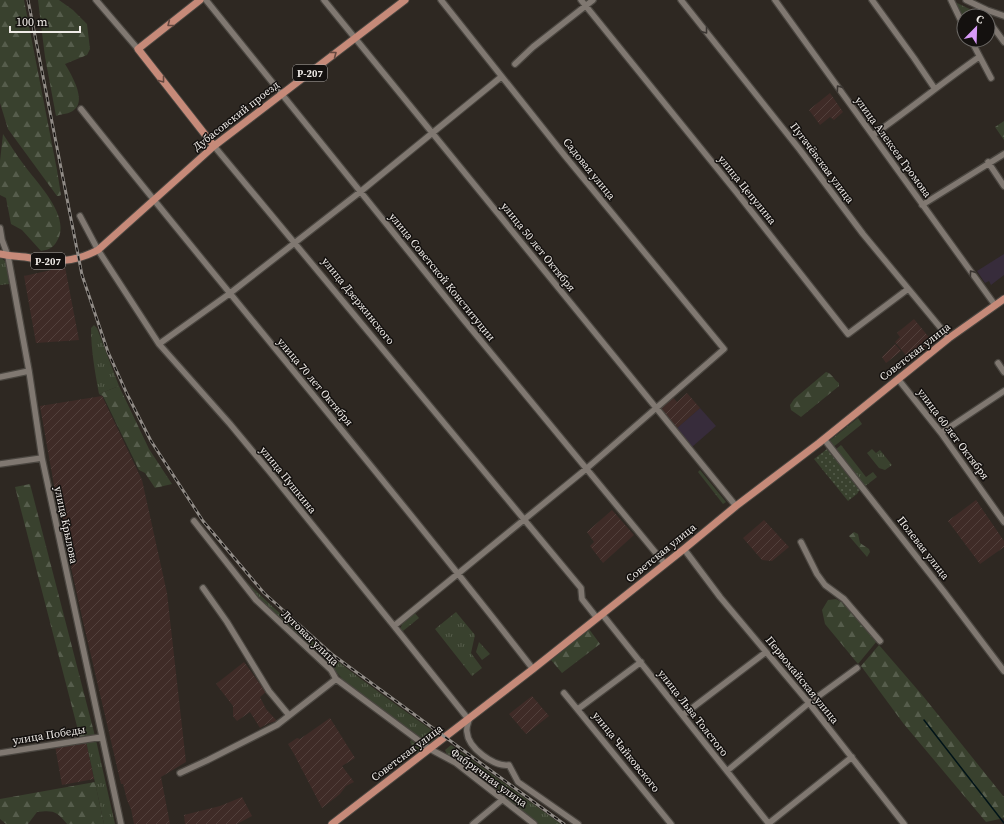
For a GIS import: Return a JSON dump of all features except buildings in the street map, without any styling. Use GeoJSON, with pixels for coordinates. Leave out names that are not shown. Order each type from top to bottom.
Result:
{"type":"FeatureCollection","features":[{"type":"Feature","properties":{"kind":"main road"},"geometry":{"type":"LineString","coordinates":[[138,49],[200,0]]}},
{"type":"Feature","properties":{"kind":"main road","name":"Дубасовский проезд"},"geometry":{"type":"LineString","coordinates":[[8,256],[56,262],[87,256],[98,250],[214,146],[406,0]]}},
{"type":"Feature","properties":{"kind":"main road","name":"улица Дзержинского"},"geometry":{"type":"LineString","coordinates":[[138,49],[214,146]]}},
{"type":"Feature","properties":{"kind":"main road","name":"Р-207"},"geometry":{"type":"LineString","coordinates":[[0,254],[8,256]]}},
{"type":"Feature","properties":{"kind":"main road","name":"Советская улица"},"geometry":{"type":"LineString","coordinates":[[332,824],[533,669],[736,506],[824,439],[948,338],[1004,299]]}},
{"type":"Feature","properties":{"kind":"street","name":"улица Дзержинского"},"geometry":{"type":"LineString","coordinates":[[96,0],[138,49]]}},
{"type":"Feature","properties":{"kind":"street","name":"улица Советской Конституции"},"geometry":{"type":"LineString","coordinates":[[206,0],[462,320],[665,564]]}},
{"type":"Feature","properties":{"kind":"street","name":"улица 50 лет Октября"},"geometry":{"type":"LineString","coordinates":[[324,0],[736,506]]}},
{"type":"Feature","properties":{"kind":"street","name":"Садовая улица"},"geometry":{"type":"LineString","coordinates":[[441,0],[501,77],[724,349],[657,408]]}},
{"type":"Feature","properties":{"kind":"street","name":"улица Цепулина"},"geometry":{"type":"LineString","coordinates":[[581,0],[742,199],[848,334],[908,289]]}},
{"type":"Feature","properties":{"kind":"street"},"geometry":{"type":"LineString","coordinates":[[515,64],[533,47],[593,0]]}},
{"type":"Feature","properties":{"kind":"street","name":"Пугачёвская улица"},"geometry":{"type":"LineString","coordinates":[[681,0],[800,150],[863,234],[948,338]]}},
{"type":"Feature","properties":{"kind":"street","name":"улица Алексея Громова"},"geometry":{"type":"LineString","coordinates":[[775,0],[995,305]]}},
{"type":"Feature","properties":{"kind":"street"},"geometry":{"type":"LineString","coordinates":[[872,0],[910,51],[935,89]]}},
{"type":"Feature","properties":{"kind":"street"},"geometry":{"type":"LineString","coordinates":[[951,0],[956,10]]}},
{"type":"Feature","properties":{"kind":"street"},"geometry":{"type":"LineString","coordinates":[[966,0],[978,8]]}},
{"type":"Feature","properties":{"kind":"street"},"geometry":{"type":"LineString","coordinates":[[996,31],[1004,42]]}},
{"type":"Feature","properties":{"kind":"street"},"geometry":{"type":"LineString","coordinates":[[975,48],[991,78]]}},
{"type":"Feature","properties":{"kind":"street"},"geometry":{"type":"LineString","coordinates":[[873,135],[912,108],[944,80],[979,57]]}},
{"type":"Feature","properties":{"kind":"street"},"geometry":{"type":"LineString","coordinates":[[159,344],[229,294],[360,192],[501,77]]}},
{"type":"Feature","properties":{"kind":"street","name":"улица 70 лет Октября"},"geometry":{"type":"LineString","coordinates":[[81,109],[229,294],[332,417],[459,574],[533,669]]}},
{"type":"Feature","properties":{"kind":"street","name":"улица Дзержинского"},"geometry":{"type":"LineString","coordinates":[[214,146],[525,519],[581,588],[582,599],[600,616]]}},
{"type":"Feature","properties":{"kind":"street"},"geometry":{"type":"LineString","coordinates":[[922,205],[988,162],[1004,154]]}},
{"type":"Feature","properties":{"kind":"street"},"geometry":{"type":"LineString","coordinates":[[988,162],[1004,186]]}},
{"type":"Feature","properties":{"kind":"street","name":"улица Пушкина"},"geometry":{"type":"LineString","coordinates":[[80,216],[98,250],[159,344],[230,424],[394,626],[468,720]]}},
{"type":"Feature","properties":{"kind":"street","name":"улица Крылова"},"geometry":{"type":"LineString","coordinates":[[0,228],[2,240],[8,256],[29,371],[42,458],[121,824]]}},
{"type":"Feature","properties":{"kind":"street"},"geometry":{"type":"LineString","coordinates":[[998,364],[1004,372]]}},
{"type":"Feature","properties":{"kind":"street"},"geometry":{"type":"LineString","coordinates":[[0,377],[29,371]]}},
{"type":"Feature","properties":{"kind":"street","name":"улица 60 лет Октября"},"geometry":{"type":"LineString","coordinates":[[898,379],[941,433],[1004,522]]}},
{"type":"Feature","properties":{"kind":"street"},"geometry":{"type":"LineString","coordinates":[[941,433],[1004,391]]}},
{"type":"Feature","properties":{"kind":"street"},"geometry":{"type":"LineString","coordinates":[[394,626],[586,469],[657,408]]}},
{"type":"Feature","properties":{"kind":"street","name":"Полевая улица"},"geometry":{"type":"LineString","coordinates":[[824,439],[1004,671]]}},
{"type":"Feature","properties":{"kind":"street"},"geometry":{"type":"LineString","coordinates":[[0,464],[42,458]]}},
{"type":"Feature","properties":{"kind":"street","name":"Луговая улица"},"geometry":{"type":"LineString","coordinates":[[194,521],[256,600],[331,670],[336,678],[430,749]]}},
{"type":"Feature","properties":{"kind":"street"},"geometry":{"type":"LineString","coordinates":[[801,542],[817,574],[825,585],[844,599],[880,641]]}},
{"type":"Feature","properties":{"kind":"street","name":"Первомайская улица"},"geometry":{"type":"LineString","coordinates":[[684,549],[720,597],[809,703],[904,824]]}},
{"type":"Feature","properties":{"kind":"street"},"geometry":{"type":"LineString","coordinates":[[203,588],[227,622],[269,691],[288,714]]}},
{"type":"Feature","properties":{"kind":"street","name":"улица Льва Толстого"},"geometry":{"type":"LineString","coordinates":[[600,616],[641,662],[768,824]]}},
{"type":"Feature","properties":{"kind":"street"},"geometry":{"type":"LineString","coordinates":[[683,715],[766,652]]}},
{"type":"Feature","properties":{"kind":"street"},"geometry":{"type":"LineString","coordinates":[[578,709],[641,662]]}},
{"type":"Feature","properties":{"kind":"street"},"geometry":{"type":"LineString","coordinates":[[727,771],[809,703],[857,668]]}},
{"type":"Feature","properties":{"kind":"street"},"geometry":{"type":"LineString","coordinates":[[180,773],[277,725],[288,714],[336,678]]}},
{"type":"Feature","properties":{"kind":"street","name":"улица Чайковского"},"geometry":{"type":"LineString","coordinates":[[564,693],[671,824]]}},
{"type":"Feature","properties":{"kind":"street"},"geometry":{"type":"LineString","coordinates":[[468,720],[468,738],[470,743],[478,752],[504,766],[509,765],[518,782],[578,824]]}},
{"type":"Feature","properties":{"kind":"street","name":"улица Победы"},"geometry":{"type":"LineString","coordinates":[[0,752],[102,737]]}},
{"type":"Feature","properties":{"kind":"street","name":"Фабричная улица"},"geometry":{"type":"LineString","coordinates":[[430,749],[456,763],[534,824]]}},
{"type":"Feature","properties":{"kind":"street"},"geometry":{"type":"LineString","coordinates":[[768,824],[852,757]]}},
{"type":"Feature","properties":{"kind":"street"},"geometry":{"type":"LineString","coordinates":[[473,824],[503,799]]}},
{"type":"Feature","properties":{"kind":"shaded area"},"geometry":{"type":"Polygon","coordinates":[[[830,93],[843,112],[834,120],[830,117],[820,125],[809,110],[830,93]]]}},
{"type":"Feature","properties":{"kind":"shaded area"},"geometry":{"type":"Polygon","coordinates":[[[1004,254],[1004,275],[991,285],[989,281],[985,283],[977,271],[1004,254]]]}},
{"type":"Feature","properties":{"kind":"shaded area"},"geometry":{"type":"Polygon","coordinates":[[[65,267],[79,340],[36,343],[24,276],[65,267]]]}},
{"type":"Feature","properties":{"kind":"shaded area"},"geometry":{"type":"Polygon","coordinates":[[[914,319],[932,341],[909,359],[895,342],[900,337],[897,333],[914,319]]]}},
{"type":"Feature","properties":{"kind":"shaded area"},"geometry":{"type":"Polygon","coordinates":[[[895,344],[901,351],[886,363],[882,357],[895,344]]]}},
{"type":"Feature","properties":{"kind":"shaded area"},"geometry":{"type":"Polygon","coordinates":[[[687,393],[700,408],[677,428],[660,408],[673,397],[677,402],[687,393]]]}},
{"type":"Feature","properties":{"kind":"shaded area"},"geometry":{"type":"Polygon","coordinates":[[[102,396],[142,480],[167,593],[186,762],[161,777],[170,824],[134,824],[123,784],[121,784],[58,508],[40,406],[102,396]]]}},
{"type":"Feature","properties":{"kind":"shaded area"},"geometry":{"type":"Polygon","coordinates":[[[700,408],[716,426],[692,447],[677,428],[700,408]]]}},
{"type":"Feature","properties":{"kind":"shaded area"},"geometry":{"type":"Polygon","coordinates":[[[976,500],[1004,541],[1004,547],[980,564],[948,521],[976,500]]]}},
{"type":"Feature","properties":{"kind":"shaded area"},"geometry":{"type":"Polygon","coordinates":[[[612,510],[634,535],[603,563],[590,546],[594,542],[587,532],[612,510]]]}},
{"type":"Feature","properties":{"kind":"shaded area"},"geometry":{"type":"Polygon","coordinates":[[[764,520],[789,547],[772,561],[762,560],[743,538],[764,520]]]}},
{"type":"Feature","properties":{"kind":"shaded area"},"geometry":{"type":"Polygon","coordinates":[[[244,662],[266,692],[260,697],[266,709],[277,721],[260,728],[250,712],[237,721],[233,716],[233,706],[216,684],[244,662]]]}},
{"type":"Feature","properties":{"kind":"shaded area"},"geometry":{"type":"Polygon","coordinates":[[[532,696],[549,716],[526,734],[509,714],[532,696]]]}},
{"type":"Feature","properties":{"kind":"shaded area"},"geometry":{"type":"Polygon","coordinates":[[[330,718],[355,758],[342,766],[354,782],[346,786],[340,794],[322,808],[288,744],[297,738],[300,739],[330,718]]]}},
{"type":"Feature","properties":{"kind":"shaded area"},"geometry":{"type":"Polygon","coordinates":[[[86,741],[94,779],[62,785],[55,746],[86,741]]]}},
{"type":"Feature","properties":{"kind":"shaded area"},"geometry":{"type":"Polygon","coordinates":[[[242,797],[252,816],[237,824],[185,824],[184,815],[220,806],[242,797]]]}},
{"type":"Feature","properties":{"kind":"green space"},"geometry":{"type":"Polygon","coordinates":[[[0,0],[24,0],[57,170],[61,195],[59,196],[57,196],[8,129],[0,103],[0,0]]]}},
{"type":"Feature","properties":{"kind":"green space"},"geometry":{"type":"Polygon","coordinates":[[[38,0],[59,0],[73,10],[87,24],[90,49],[87,55],[65,64],[77,87],[79,100],[78,106],[70,112],[56,116],[45,57],[38,0]]]}},
{"type":"Feature","properties":{"kind":"green space"},"geometry":{"type":"Polygon","coordinates":[[[957,3],[968,8],[957,8],[955,5],[957,3]]]}},
{"type":"Feature","properties":{"kind":"green space"},"geometry":{"type":"Polygon","coordinates":[[[1004,121],[1004,140],[995,127],[1004,121]]]}},
{"type":"Feature","properties":{"kind":"green space"},"geometry":{"type":"Polygon","coordinates":[[[3,134],[21,161],[50,199],[59,218],[61,228],[59,237],[54,245],[48,249],[41,251],[22,230],[11,224],[6,198],[0,195],[0,161],[3,134]]]}},
{"type":"Feature","properties":{"kind":"green space"},"geometry":{"type":"Polygon","coordinates":[[[0,257],[6,262],[9,284],[0,285],[0,257]]]}},
{"type":"Feature","properties":{"kind":"green space"},"geometry":{"type":"Polygon","coordinates":[[[94,325],[97,328],[119,386],[99,394],[92,344],[91,328],[94,325]]]}},
{"type":"Feature","properties":{"kind":"green space"},"geometry":{"type":"Polygon","coordinates":[[[826,372],[839,383],[839,386],[801,417],[791,410],[790,405],[794,399],[826,372]]]}},
{"type":"Feature","properties":{"kind":"green space"},"geometry":{"type":"Polygon","coordinates":[[[119,386],[149,449],[172,484],[155,488],[145,473],[139,470],[103,396],[99,394],[119,386]]]}},
{"type":"Feature","properties":{"kind":"green space"},"geometry":{"type":"Polygon","coordinates":[[[858,418],[862,424],[832,448],[828,442],[858,418]]]}},
{"type":"Feature","properties":{"kind":"green space"},"geometry":{"type":"Polygon","coordinates":[[[841,445],[866,477],[873,472],[877,477],[864,487],[835,450],[841,445]]]}},
{"type":"Feature","properties":{"kind":"green space"},"geometry":{"type":"Polygon","coordinates":[[[827,449],[860,489],[857,494],[848,501],[814,459],[827,449]]]}},
{"type":"Feature","properties":{"kind":"green space"},"geometry":{"type":"Polygon","coordinates":[[[872,449],[876,453],[880,450],[892,465],[885,470],[879,468],[867,453],[872,449]]]}},
{"type":"Feature","properties":{"kind":"green space"},"geometry":{"type":"Polygon","coordinates":[[[700,470],[726,502],[723,504],[698,472],[700,470]]]}},
{"type":"Feature","properties":{"kind":"green space"},"geometry":{"type":"Polygon","coordinates":[[[30,484],[95,736],[80,738],[15,487],[30,484]]]}},
{"type":"Feature","properties":{"kind":"green space"},"geometry":{"type":"Polygon","coordinates":[[[854,532],[858,534],[860,543],[869,549],[870,552],[867,557],[849,536],[854,532]]]}},
{"type":"Feature","properties":{"kind":"green space"},"geometry":{"type":"Polygon","coordinates":[[[241,576],[264,599],[312,641],[362,680],[440,736],[429,745],[343,680],[334,669],[258,598],[241,576]]]}},
{"type":"Feature","properties":{"kind":"green space"},"geometry":{"type":"Polygon","coordinates":[[[836,599],[847,605],[877,641],[858,664],[825,624],[822,610],[828,600],[836,599]]]}},
{"type":"Feature","properties":{"kind":"green space"},"geometry":{"type":"Polygon","coordinates":[[[414,612],[419,618],[403,631],[400,629],[403,622],[414,612]]]}},
{"type":"Feature","properties":{"kind":"green space"},"geometry":{"type":"Polygon","coordinates":[[[456,612],[475,635],[471,653],[482,668],[472,676],[435,629],[456,612]]]}},
{"type":"Feature","properties":{"kind":"green space"},"geometry":{"type":"Polygon","coordinates":[[[589,629],[600,644],[562,673],[551,660],[589,629]]]}},
{"type":"Feature","properties":{"kind":"green space"},"geometry":{"type":"Polygon","coordinates":[[[479,642],[490,654],[482,660],[476,652],[479,642]]]}},
{"type":"Feature","properties":{"kind":"green space"},"geometry":{"type":"Polygon","coordinates":[[[879,645],[923,696],[1004,797],[1004,818],[986,822],[903,723],[861,666],[879,645]]]}},
{"type":"Feature","properties":{"kind":"green space"},"geometry":{"type":"Polygon","coordinates":[[[413,739],[423,747],[417,753],[412,749],[410,741],[413,739]]]}},
{"type":"Feature","properties":{"kind":"green space"},"geometry":{"type":"Polygon","coordinates":[[[96,740],[115,824],[104,824],[86,741],[96,740]]]}},
{"type":"Feature","properties":{"kind":"green space"},"geometry":{"type":"Polygon","coordinates":[[[451,745],[561,824],[538,824],[466,767],[448,757],[445,750],[451,745]]]}},
{"type":"Feature","properties":{"kind":"green space"},"geometry":{"type":"Polygon","coordinates":[[[95,782],[104,824],[67,824],[60,816],[51,811],[37,812],[28,824],[6,824],[0,819],[0,799],[95,782]]]}},
{"type":"Feature","properties":{"kind":"waterway"},"geometry":{"type":"LineString","coordinates":[[924,720],[1004,823]]}},
{"type":"Feature","properties":{"kind":"railway"},"geometry":{"type":"LineString","coordinates":[[28,0],[82,275],[108,352],[127,394],[151,441],[203,521],[264,593],[333,655],[564,824]]}}]}
